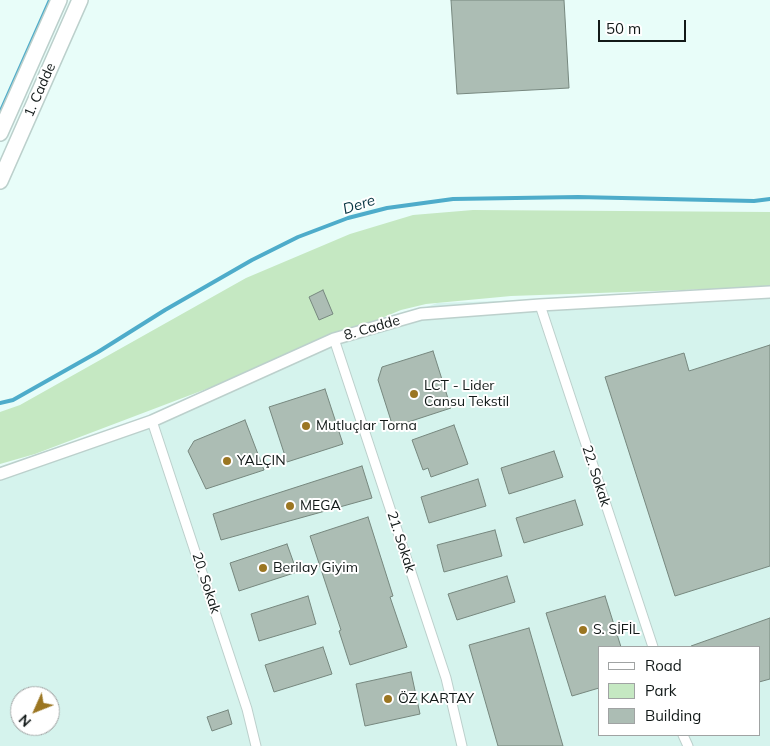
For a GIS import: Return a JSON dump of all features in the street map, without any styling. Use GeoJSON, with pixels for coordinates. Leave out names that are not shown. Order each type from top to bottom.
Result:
{"type":"FeatureCollection","features":[{"type":"Feature","properties":{"kind":"main road","name":"1. Cadde"},"geometry":{"type":"LineString","coordinates":[[0,133],[59,0]]}},
{"type":"Feature","properties":{"kind":"main road","name":"1. Cadde"},"geometry":{"type":"LineString","coordinates":[[0,181],[80,0]]}},
{"type":"Feature","properties":{"kind":"street","name":"8. Cadde"},"geometry":{"type":"LineString","coordinates":[[0,474],[152,421],[334,339],[421,314],[770,292]]}},
{"type":"Feature","properties":{"kind":"street","name":"22. Sokak"},"geometry":{"type":"LineString","coordinates":[[540,305],[653,646]]}},
{"type":"Feature","properties":{"kind":"street","name":"21. Sokak"},"geometry":{"type":"LineString","coordinates":[[334,339],[446,678],[462,746]]}},
{"type":"Feature","properties":{"kind":"street","name":"20. Sokak"},"geometry":{"type":"LineString","coordinates":[[152,421],[247,709],[256,746]]}},
{"type":"Feature","properties":{"kind":"shaded area"},"geometry":{"type":"Polygon","coordinates":[[[770,292],[770,746],[0,746],[0,478],[154,414],[437,303],[770,292]]]}},
{"type":"Feature","properties":{"kind":"green space"},"geometry":{"type":"Polygon","coordinates":[[[473,210],[770,212],[770,287],[511,296],[426,304],[401,310],[259,369],[35,454],[0,464],[0,412],[20,405],[246,278],[350,234],[413,215],[473,210]]]}},
{"type":"Feature","properties":{"kind":"building"},"geometry":{"type":"Polygon","coordinates":[[[451,0],[564,0],[569,88],[457,94],[451,0]]]}},
{"type":"Feature","properties":{"kind":"building"},"geometry":{"type":"Polygon","coordinates":[[[323,290],[333,314],[319,320],[309,297],[323,290]]]}},
{"type":"Feature","properties":{"kind":"building"},"geometry":{"type":"Polygon","coordinates":[[[770,345],[770,566],[675,596],[605,377],[684,353],[689,371],[770,345]]]}},
{"type":"Feature","properties":{"kind":"building","name":"LCT - Lider Cansu Tekstil"},"geometry":{"type":"Polygon","coordinates":[[[433,351],[451,408],[393,427],[378,380],[382,367],[433,351]]]}},
{"type":"Feature","properties":{"kind":"building","name":"Mutluçlar Torna"},"geometry":{"type":"Polygon","coordinates":[[[325,389],[343,444],[287,462],[269,407],[325,389]]]}},
{"type":"Feature","properties":{"kind":"building","name":"YALÇIN"},"geometry":{"type":"Polygon","coordinates":[[[245,420],[264,470],[206,489],[188,451],[194,441],[245,420]]]}},
{"type":"Feature","properties":{"kind":"building"},"geometry":{"type":"Polygon","coordinates":[[[454,425],[468,464],[431,477],[428,468],[423,470],[412,440],[454,425]]]}},
{"type":"Feature","properties":{"kind":"building"},"geometry":{"type":"Polygon","coordinates":[[[554,451],[563,477],[509,494],[501,468],[554,451]]]}},
{"type":"Feature","properties":{"kind":"building","name":"MEGA"},"geometry":{"type":"Polygon","coordinates":[[[362,466],[372,498],[221,540],[213,514],[362,466]]]}},
{"type":"Feature","properties":{"kind":"building"},"geometry":{"type":"Polygon","coordinates":[[[478,479],[486,506],[429,523],[421,497],[478,479]]]}},
{"type":"Feature","properties":{"kind":"building"},"geometry":{"type":"Polygon","coordinates":[[[575,500],[583,525],[524,543],[516,518],[575,500]]]}},
{"type":"Feature","properties":{"kind":"building"},"geometry":{"type":"Polygon","coordinates":[[[368,517],[393,596],[390,597],[407,647],[350,665],[339,631],[341,630],[310,536],[368,517]]]}},
{"type":"Feature","properties":{"kind":"building"},"geometry":{"type":"Polygon","coordinates":[[[495,530],[502,556],[444,572],[437,545],[495,530]]]}},
{"type":"Feature","properties":{"kind":"building","name":"Berilay Giyim"},"geometry":{"type":"Polygon","coordinates":[[[287,544],[297,572],[239,591],[230,563],[287,544]]]}},
{"type":"Feature","properties":{"kind":"building"},"geometry":{"type":"Polygon","coordinates":[[[507,576],[515,602],[457,620],[448,594],[507,576]]]}},
{"type":"Feature","properties":{"kind":"building"},"geometry":{"type":"Polygon","coordinates":[[[308,596],[316,624],[259,641],[251,614],[308,596]]]}},
{"type":"Feature","properties":{"kind":"building","name":"S. SİFİL"},"geometry":{"type":"Polygon","coordinates":[[[605,596],[621,646],[598,646],[598,688],[572,696],[546,613],[605,596]]]}},
{"type":"Feature","properties":{"kind":"building"},"geometry":{"type":"Polygon","coordinates":[[[770,618],[770,679],[760,682],[760,646],[691,646],[770,618]]]}},
{"type":"Feature","properties":{"kind":"building"},"geometry":{"type":"Polygon","coordinates":[[[529,628],[563,746],[498,746],[469,645],[529,628]]]}},
{"type":"Feature","properties":{"kind":"building"},"geometry":{"type":"Polygon","coordinates":[[[323,647],[332,674],[274,692],[265,665],[323,647]]]}},
{"type":"Feature","properties":{"kind":"building","name":"ÖZ KARTAY"},"geometry":{"type":"Polygon","coordinates":[[[411,672],[420,714],[365,726],[356,684],[411,672]]]}},
{"type":"Feature","properties":{"kind":"building"},"geometry":{"type":"Polygon","coordinates":[[[228,710],[232,724],[212,731],[207,717],[228,710]]]}},
{"type":"Feature","properties":{"kind":"waterway"},"geometry":{"type":"LineString","coordinates":[[0,113],[50,0]]}},
{"type":"Feature","properties":{"kind":"waterway","name":"Dere"},"geometry":{"type":"LineString","coordinates":[[0,403],[13,400],[98,352],[165,310],[252,260],[298,237],[348,218],[387,208],[453,199],[578,197],[754,201],[770,199]]}},
{"type":"Feature","properties":{"kind":"place","name":"LCT - Lider Cansu Tekstil"},"geometry":{"type":"Point","coordinates":[414,394]}},
{"type":"Feature","properties":{"kind":"place","name":"Mutluçlar Torna"},"geometry":{"type":"Point","coordinates":[306,426]}},
{"type":"Feature","properties":{"kind":"place","name":"YALÇIN"},"geometry":{"type":"Point","coordinates":[227,461]}},
{"type":"Feature","properties":{"kind":"place","name":"MEGA"},"geometry":{"type":"Point","coordinates":[290,506]}},
{"type":"Feature","properties":{"kind":"place","name":"Berilay Giyim"},"geometry":{"type":"Point","coordinates":[263,568]}},
{"type":"Feature","properties":{"kind":"place","name":"S. SİFİL"},"geometry":{"type":"Point","coordinates":[583,630]}},
{"type":"Feature","properties":{"kind":"place","name":"ÖZ KARTAY"},"geometry":{"type":"Point","coordinates":[388,699]}}]}
